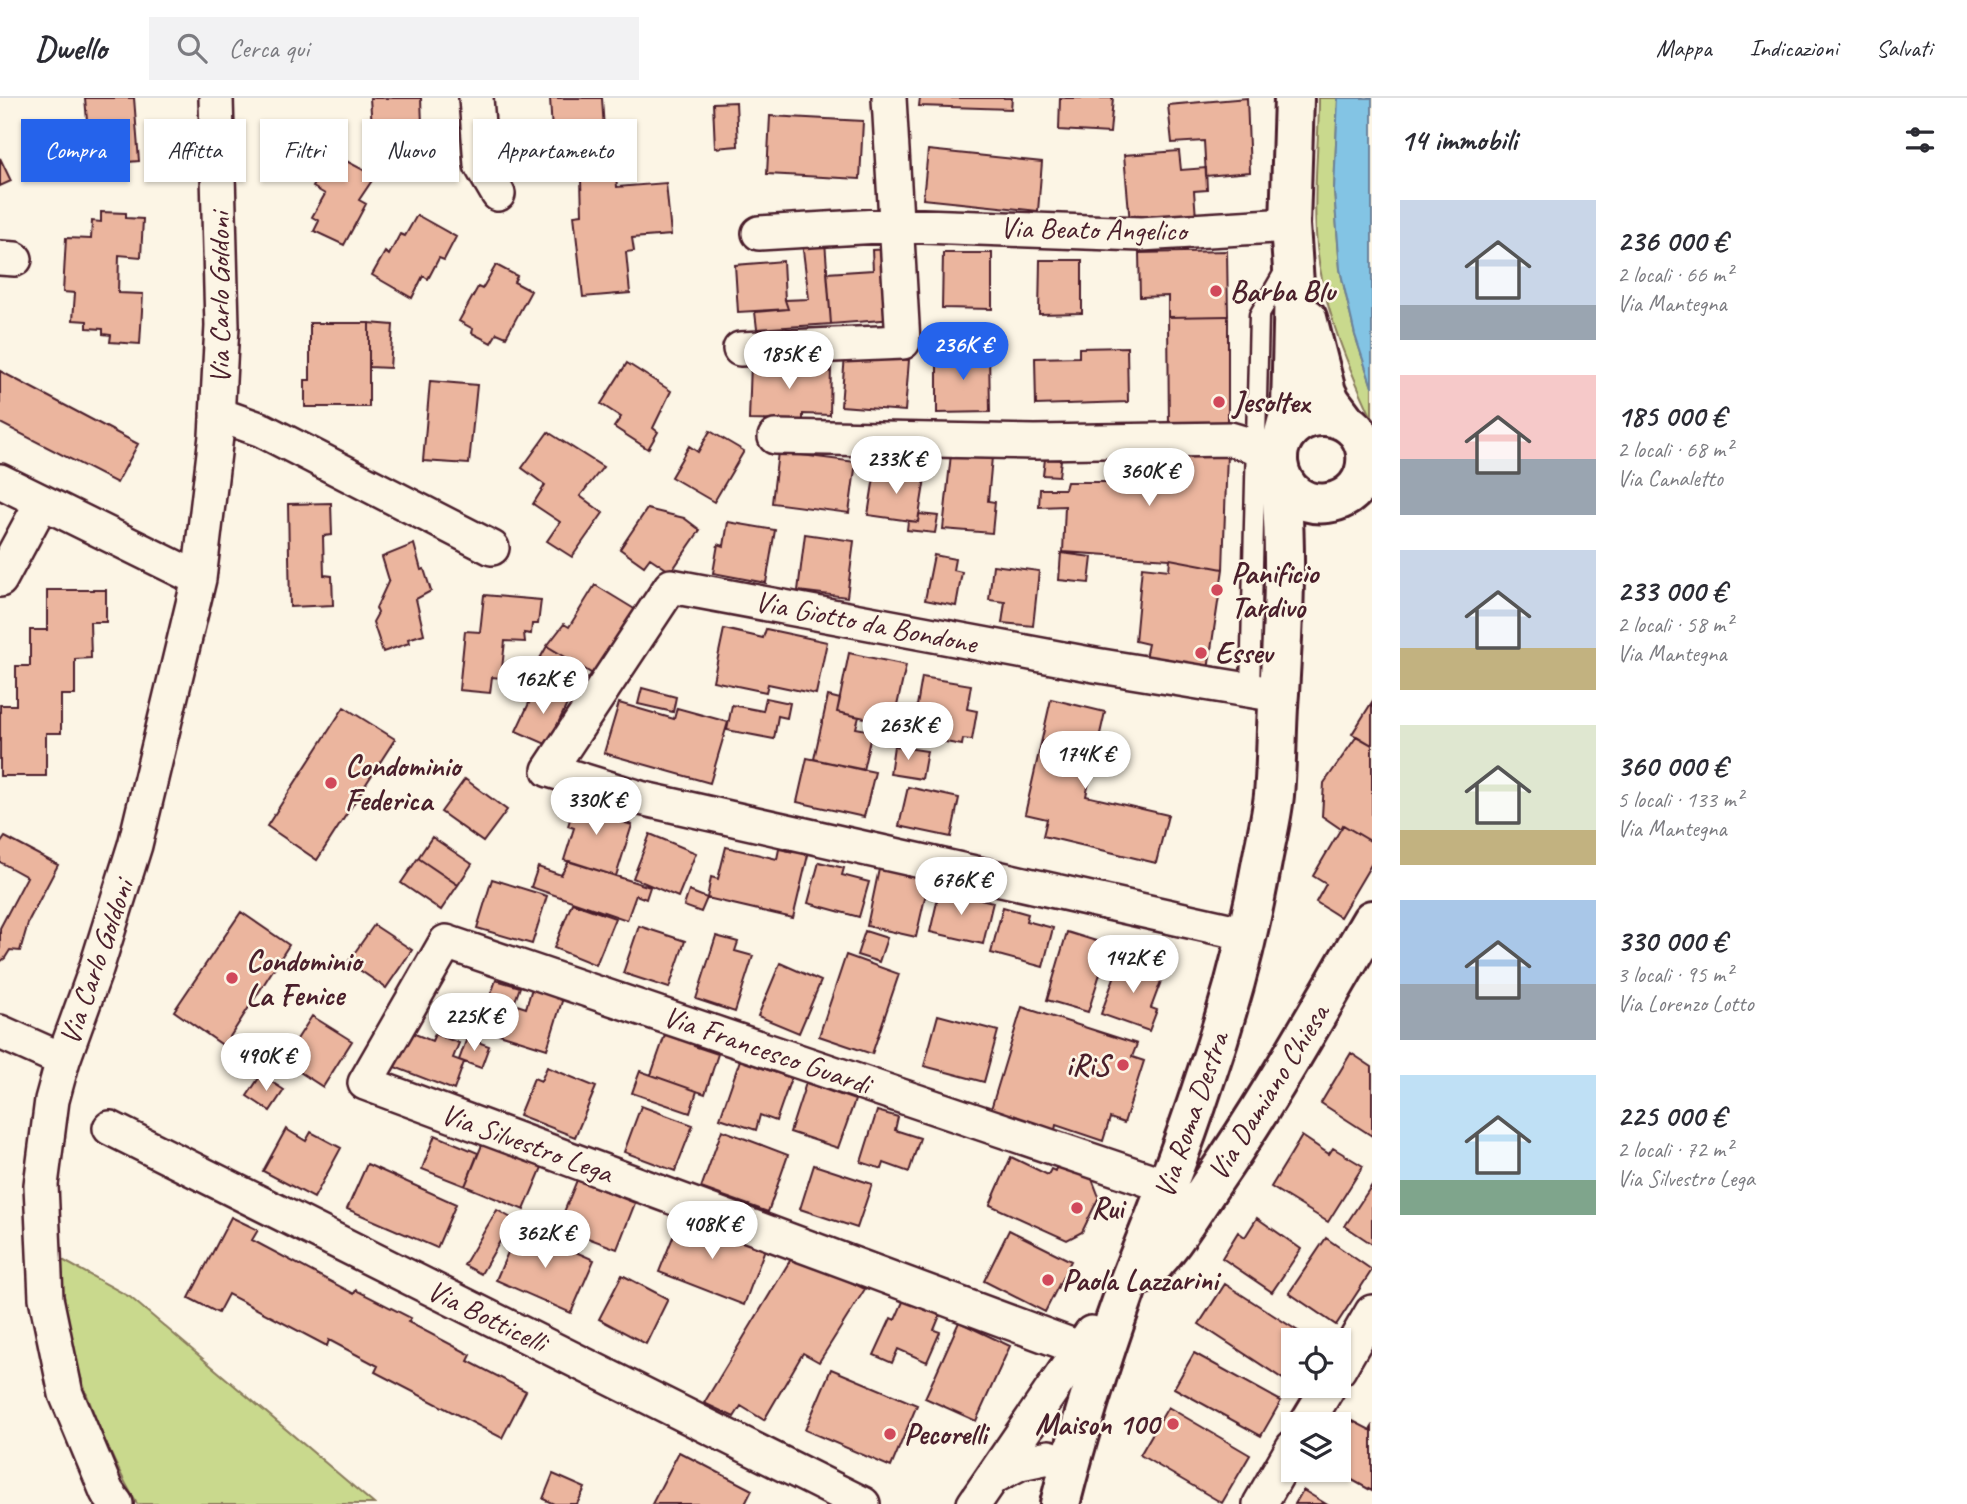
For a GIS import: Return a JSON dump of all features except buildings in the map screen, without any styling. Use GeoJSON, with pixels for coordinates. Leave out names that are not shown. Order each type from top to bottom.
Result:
{"type":"FeatureCollection","features":[{"type":"Feature","properties":{"kind":"street","name":"Via Carlo Goldoni"},"geometry":{"type":"LineString","coordinates":[[116,1504],[107,1492],[66,1394],[46,1298],[41,1185],[52,1100],[135,845],[199,579],[208,514],[222,326],[216,98]]}},
{"type":"Feature","properties":{"kind":"street"},"geometry":{"type":"LineString","coordinates":[[476,98],[481,165],[498,194]]}},
{"type":"Feature","properties":{"kind":"street"},"geometry":{"type":"LineString","coordinates":[[740,349],[903,342],[889,98]]}},
{"type":"Feature","properties":{"kind":"street","name":"Via Roma Destra"},"geometry":{"type":"LineString","coordinates":[[1283,589],[1283,512],[1274,450],[1288,423],[1291,399],[1294,98]]}},
{"type":"Feature","properties":{"kind":"street","name":"Via Beato Angelico"},"geometry":{"type":"LineString","coordinates":[[759,233],[895,225],[1291,242]]}},
{"type":"Feature","properties":{"kind":"street","name":"Via Roma Destra"},"geometry":{"type":"LineString","coordinates":[[1291,242],[1325,387],[1331,402],[1346,422]]}},
{"type":"Feature","properties":{"kind":"street","name":"Via Carlo Goldoni"},"geometry":{"type":"LineString","coordinates":[[217,414],[262,430],[492,548]]}},
{"type":"Feature","properties":{"kind":"street"},"geometry":{"type":"LineString","coordinates":[[1312,416],[1329,416],[1346,422],[1361,437],[1369,467],[1346,502],[1304,500],[1293,494],[1284,483],[1274,450],[1293,426],[1312,416]]}},
{"type":"Feature","properties":{"kind":"street"},"geometry":{"type":"LineString","coordinates":[[775,437],[1035,442],[1230,439],[1274,450]]}},
{"type":"Feature","properties":{"kind":"street"},"geometry":{"type":"LineString","coordinates":[[0,481],[199,579]]}},
{"type":"Feature","properties":{"kind":"street"},"geometry":{"type":"LineString","coordinates":[[0,580],[42,502]]}},
{"type":"Feature","properties":{"kind":"street","name":"Via Roma Destra"},"geometry":{"type":"LineString","coordinates":[[1060,1504],[1082,1425],[1127,1289],[1206,1076],[1247,934],[1273,797],[1264,693],[1294,520],[1308,507],[1346,502]]}},
{"type":"Feature","properties":{"kind":"street","name":"Via Giotto da Bondone"},"geometry":{"type":"LineString","coordinates":[[1247,934],[640,797],[549,770],[671,586],[1095,665],[1264,693]]}},
{"type":"Feature","properties":{"kind":"street","name":"Via Damiano Chiesa"},"geometry":{"type":"LineString","coordinates":[[1127,1289],[1157,1261],[1171,1243],[1245,1136],[1372,919]]}},
{"type":"Feature","properties":{"kind":"street","name":"Via Francesco Guardi"},"geometry":{"type":"LineString","coordinates":[[404,1015],[446,942],[1167,1186]]}},
{"type":"Feature","properties":{"kind":"street","name":"Via Silvestro Lega"},"geometry":{"type":"LineString","coordinates":[[404,1015],[365,1083],[1079,1348]]}},
{"type":"Feature","properties":{"kind":"street"},"geometry":{"type":"LineString","coordinates":[[0,1032],[63,1060]]}},
{"type":"Feature","properties":{"kind":"street","name":"Via Botticelli"},"geometry":{"type":"LineString","coordinates":[[110,1128],[863,1504]]}},
{"type":"Feature","properties":{"kind":"street"},"geometry":{"type":"LineString","coordinates":[[974,1504],[1079,1348],[1127,1289]]}},
{"type":"Feature","properties":{"kind":"street"},"geometry":{"type":"LineString","coordinates":[[1351,1348],[1372,1312]]}},
{"type":"Feature","properties":{"kind":"street"},"geometry":{"type":"LineString","coordinates":[[1020,1434],[1048,1415],[1057,1413],[1067,1415],[1082,1425]]}},
{"type":"Feature","properties":{"kind":"street"},"geometry":{"type":"LineString","coordinates":[[993,1477],[1020,1463],[1049,1457],[1070,1467]]}},
{"type":"Feature","properties":{"kind":"street"},"geometry":{"type":"LineString","coordinates":[[1260,1504],[1281,1468]]}},
{"type":"Feature","properties":{"kind":"lane"},"geometry":{"type":"LineString","coordinates":[[1264,693],[1274,450]]}},
{"type":"Feature","properties":{"kind":"green space"},"geometry":{"type":"Polygon","coordinates":[[[1319,98],[1338,98],[1334,190],[1340,269],[1355,335],[1372,387],[1372,418],[1335,328],[1318,257],[1315,200],[1319,98]]]}},
{"type":"Feature","properties":{"kind":"green space"},"geometry":{"type":"Polygon","coordinates":[[[57,1257],[130,1297],[374,1504],[137,1504],[104,1438],[78,1369],[63,1314],[57,1257]]]}},
{"type":"Feature","properties":{"kind":"water"},"geometry":{"type":"Polygon","coordinates":[[[1338,98],[1372,98],[1372,387],[1355,335],[1340,269],[1334,190],[1338,98]]]}},
{"type":"Feature","properties":{"kind":"place","name":"Barba Blu"},"geometry":{"type":"Point","coordinates":[1216,291]}},
{"type":"Feature","properties":{"kind":"place","name":"Jesoltex"},"geometry":{"type":"Point","coordinates":[1219,402]}},
{"type":"Feature","properties":{"kind":"place","name":"Panificio Tardivo"},"geometry":{"type":"Point","coordinates":[1217,590]}},
{"type":"Feature","properties":{"kind":"place","name":"Essev"},"geometry":{"type":"Point","coordinates":[1201,653]}},
{"type":"Feature","properties":{"kind":"place","name":"Condominio Federica"},"geometry":{"type":"Point","coordinates":[331,783]}},
{"type":"Feature","properties":{"kind":"place","name":"Condominio La Fenice"},"geometry":{"type":"Point","coordinates":[232,978]}},
{"type":"Feature","properties":{"kind":"place","name":"iRiS"},"geometry":{"type":"Point","coordinates":[1123,1065]}},
{"type":"Feature","properties":{"kind":"place","name":"Rui"},"geometry":{"type":"Point","coordinates":[1077,1208]}},
{"type":"Feature","properties":{"kind":"place","name":"Paola Lazzarini"},"geometry":{"type":"Point","coordinates":[1048,1280]}},
{"type":"Feature","properties":{"kind":"place","name":"Maison 100"},"geometry":{"type":"Point","coordinates":[1173,1424]}},
{"type":"Feature","properties":{"kind":"place","name":"Pecorelli"},"geometry":{"type":"Point","coordinates":[890,1434]}}]}
